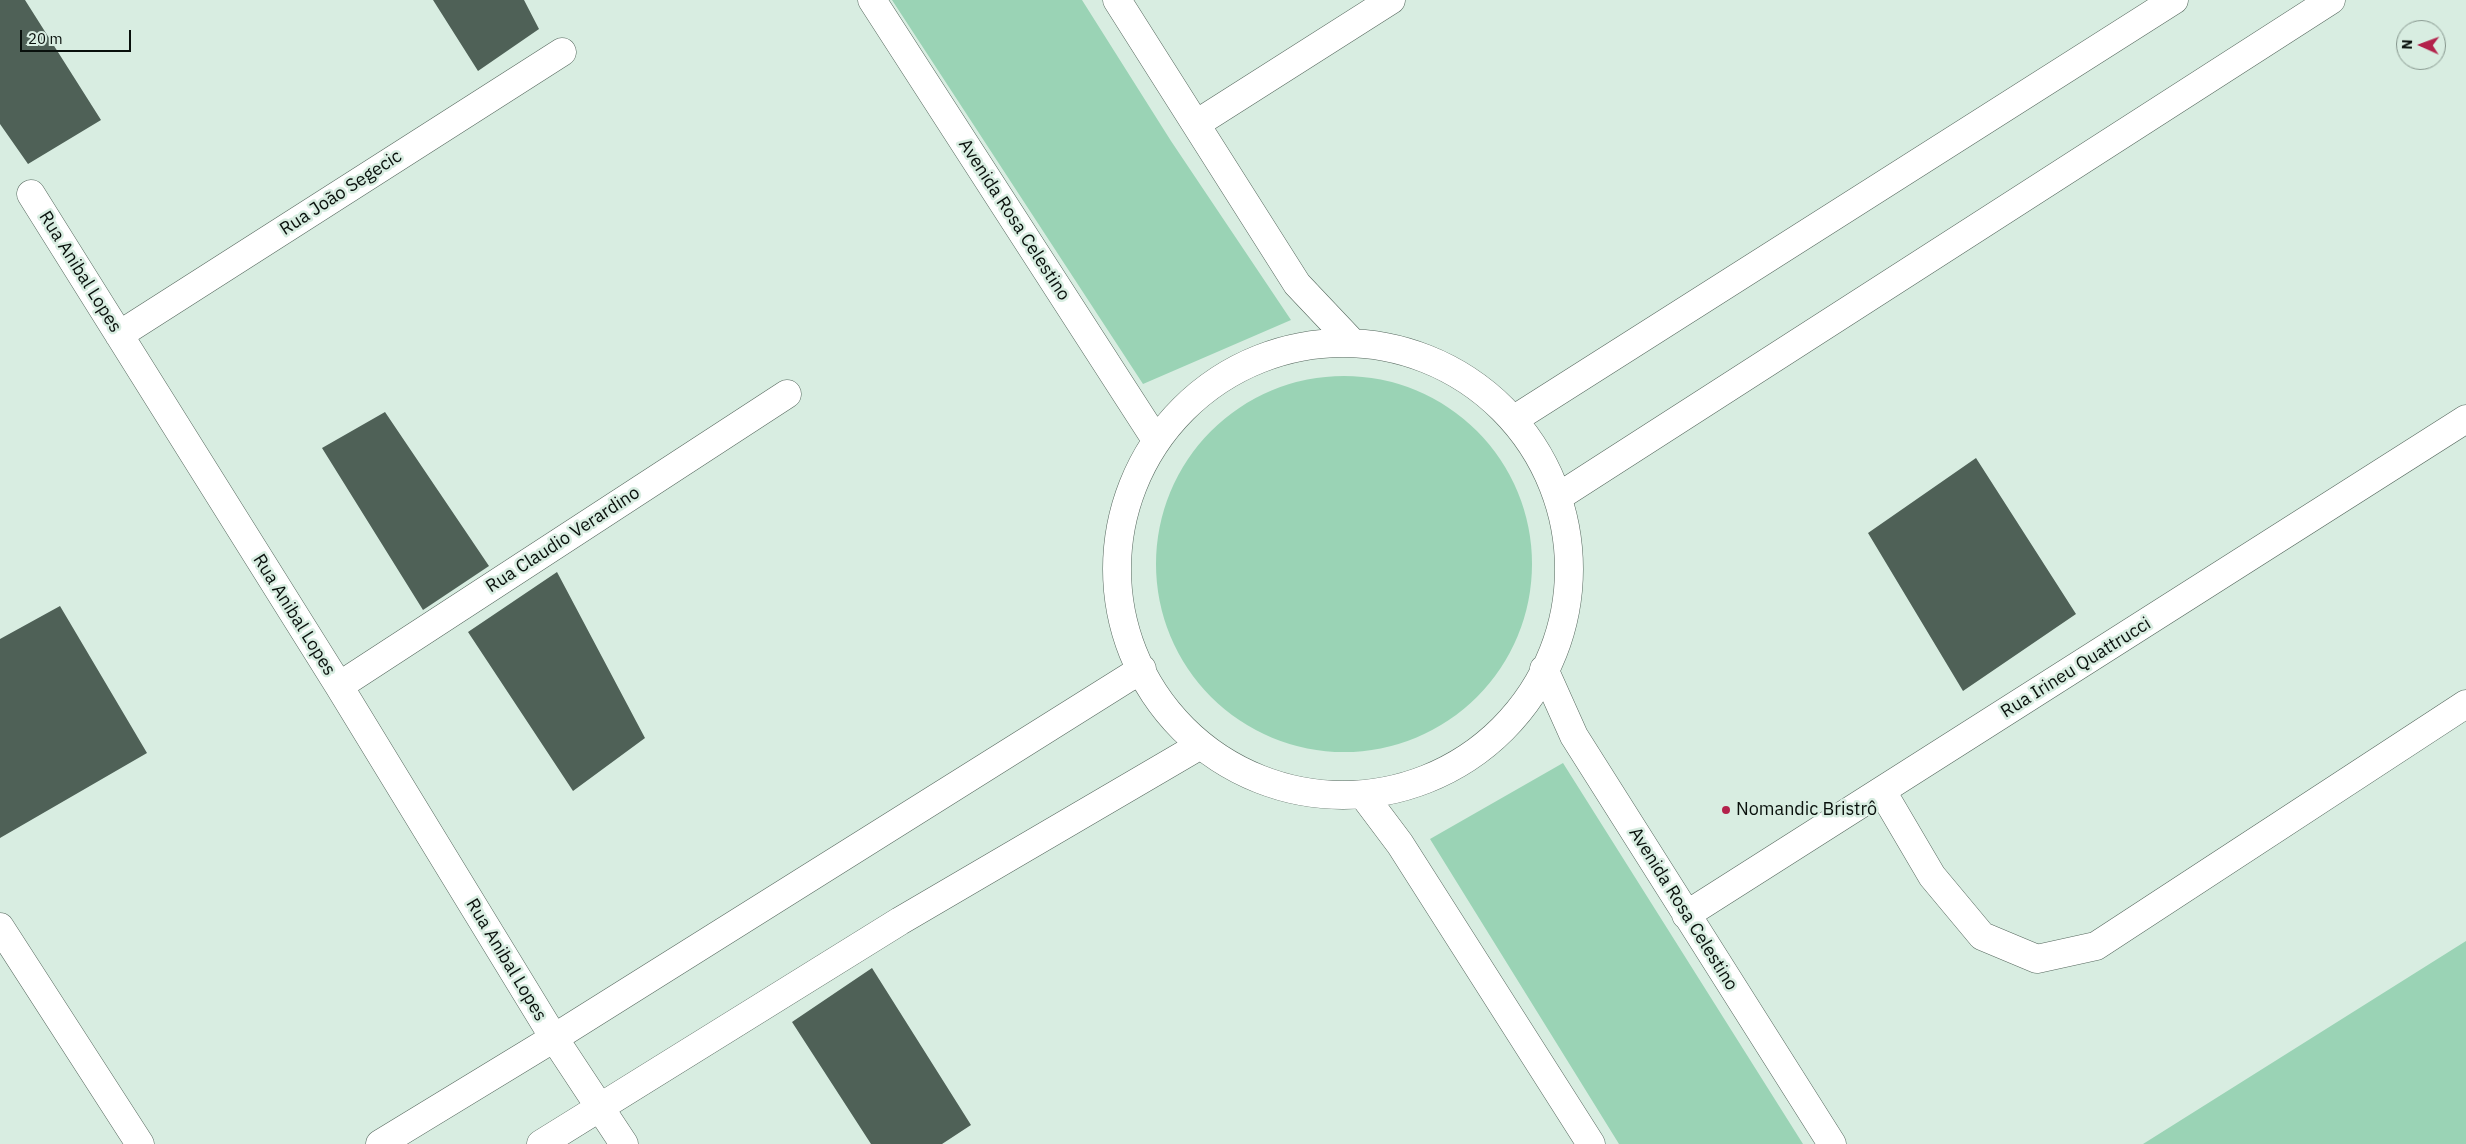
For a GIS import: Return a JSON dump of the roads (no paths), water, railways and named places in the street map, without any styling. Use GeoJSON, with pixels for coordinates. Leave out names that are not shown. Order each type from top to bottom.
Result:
{"type":"FeatureCollection","features":[{"type":"Feature","properties":{"kind":"street","name":"Avenida Rosa Celestino"},"geometry":{"type":"LineString","coordinates":[[872,0],[1156,440]]}},
{"type":"Feature","properties":{"kind":"street"},"geometry":{"type":"LineString","coordinates":[[1117,0],[1297,284],[1349,339]]}},
{"type":"Feature","properties":{"kind":"street"},"geometry":{"type":"LineString","coordinates":[[1196,124],[1391,0]]}},
{"type":"Feature","properties":{"kind":"street"},"geometry":{"type":"LineString","coordinates":[[1514,420],[2174,0]]}},
{"type":"Feature","properties":{"kind":"street"},"geometry":{"type":"LineString","coordinates":[[1558,497],[2331,0]]}},
{"type":"Feature","properties":{"kind":"street","name":"Rua João Segecic"},"geometry":{"type":"LineString","coordinates":[[119,335],[562,52]]}},
{"type":"Feature","properties":{"kind":"street","name":"Rua Anibal Lopes"},"geometry":{"type":"LineString","coordinates":[[31,194],[339,686],[554,1038],[601,1106],[624,1144]]}},
{"type":"Feature","properties":{"kind":"street"},"geometry":{"type":"LineString","coordinates":[[1349,339],[1447,363],[1514,420],[1558,497],[1572,589],[1536,694],[1482,752],[1414,787],[1367,800],[1268,785],[1199,746],[1148,685],[1120,608],[1123,512],[1156,440],[1210,382],[1271,351],[1349,339]]}},
{"type":"Feature","properties":{"kind":"street","name":"Rua Claudio Verardino"},"geometry":{"type":"LineString","coordinates":[[339,686],[787,394]]}},
{"type":"Feature","properties":{"kind":"street","name":"Rua Irineu Quattrucci"},"geometry":{"type":"LineString","coordinates":[[1686,915],[2466,419]]}},
{"type":"Feature","properties":{"kind":"street"},"geometry":{"type":"LineString","coordinates":[[380,1144],[554,1038],[1142,669]]}},
{"type":"Feature","properties":{"kind":"street","name":"Avenida Rosa Celestino"},"geometry":{"type":"LineString","coordinates":[[1544,669],[1574,736],[1832,1144]]}},
{"type":"Feature","properties":{"kind":"street"},"geometry":{"type":"LineString","coordinates":[[1882,791],[1932,876],[1982,936],[2037,959],[2096,946],[2466,704]]}},
{"type":"Feature","properties":{"kind":"street"},"geometry":{"type":"LineString","coordinates":[[541,1144],[900,921],[1199,746]]}},
{"type":"Feature","properties":{"kind":"street"},"geometry":{"type":"LineString","coordinates":[[1367,800],[1400,844],[1591,1144]]}},
{"type":"Feature","properties":{"kind":"street"},"geometry":{"type":"LineString","coordinates":[[0,929],[140,1144]]}},
{"type":"Feature","properties":{"kind":"place","name":"Nomandic Bristrô"},"geometry":{"type":"Point","coordinates":[1726,810]}}]}
